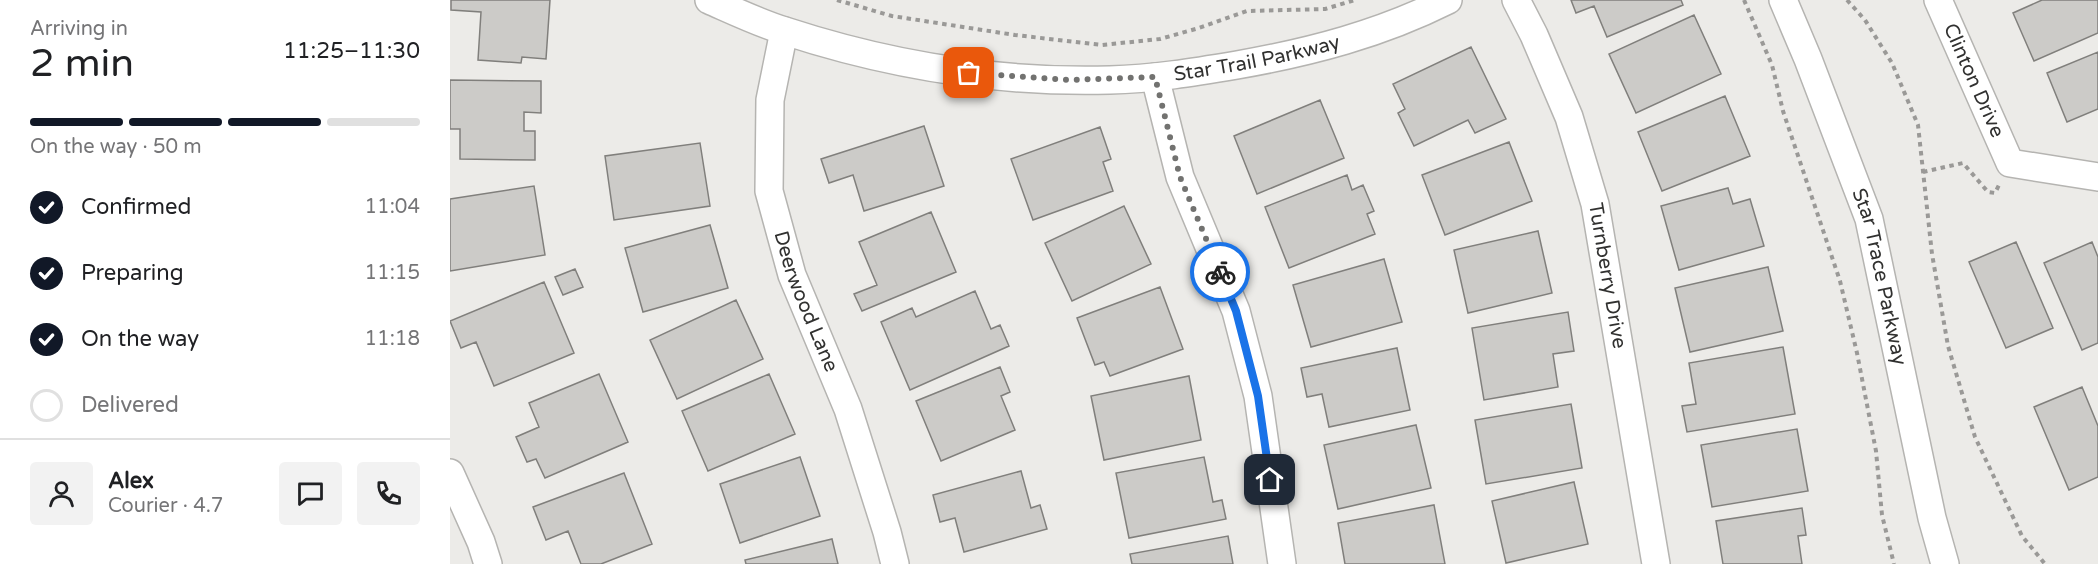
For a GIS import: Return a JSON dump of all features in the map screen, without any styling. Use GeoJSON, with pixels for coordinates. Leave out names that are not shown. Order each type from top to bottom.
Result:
{"type":"FeatureCollection","features":[{"type":"Feature","properties":{"kind":"street","name":"Star Trail Parkway"},"geometry":{"type":"LineString","coordinates":[[709,0],[784,31],[873,55],[969,73],[1068,80],[1155,77],[1215,69],[1305,52],[1381,30],[1448,0]]}},
{"type":"Feature","properties":{"kind":"street","name":"Turnberry Drive"},"geometry":{"type":"LineString","coordinates":[[1516,0],[1534,35],[1569,117],[1594,204],[1656,564]]}},
{"type":"Feature","properties":{"kind":"street","name":"Star Trace Parkway"},"geometry":{"type":"LineString","coordinates":[[1783,0],[1869,219],[1932,518],[1945,564]]}},
{"type":"Feature","properties":{"kind":"street","name":"Clinton Drive"},"geometry":{"type":"LineString","coordinates":[[1938,0],[2010,163]]}},
{"type":"Feature","properties":{"kind":"street","name":"Deerwood Lane"},"geometry":{"type":"LineString","coordinates":[[784,31],[770,99],[769,191],[792,274],[848,409],[887,532],[894,564]]}},
{"type":"Feature","properties":{"kind":"street"},"geometry":{"type":"LineString","coordinates":[[1155,77],[1180,177],[1236,311],[1258,396],[1282,564]]}},
{"type":"Feature","properties":{"kind":"street"},"geometry":{"type":"LineString","coordinates":[[2010,163],[2098,177]]}},
{"type":"Feature","properties":{"kind":"street"},"geometry":{"type":"LineString","coordinates":[[450,473],[481,542],[488,564]]}},
{"type":"Feature","properties":{"kind":"path"},"geometry":{"type":"LineString","coordinates":[[837,0],[892,16],[1015,35],[1102,45],[1160,39],[1199,28],[1247,10],[1325,9],[1355,0]]}},
{"type":"Feature","properties":{"kind":"path"},"geometry":{"type":"LineString","coordinates":[[1744,0],[1772,65],[1782,111],[1840,281],[1876,451],[1882,515],[1894,564]]}},
{"type":"Feature","properties":{"kind":"path"},"geometry":{"type":"LineString","coordinates":[[1847,0],[1865,20],[1892,63],[1918,125],[1932,255],[1948,346],[1974,438],[2022,536],[2045,564]]}},
{"type":"Feature","properties":{"kind":"path"},"geometry":{"type":"LineString","coordinates":[[1923,172],[1963,163],[1988,192],[1995,193],[2010,163]]}},
{"type":"Feature","properties":{"kind":"building"},"geometry":{"type":"Polygon","coordinates":[[[451,0],[550,0],[546,59],[522,57],[521,63],[478,60],[481,12],[451,10],[451,0]]]}},
{"type":"Feature","properties":{"kind":"building"},"geometry":{"type":"Polygon","coordinates":[[[1571,0],[1681,0],[1683,5],[1607,37],[1594,6],[1576,13],[1571,0]]]}},
{"type":"Feature","properties":{"kind":"building"},"geometry":{"type":"Polygon","coordinates":[[[2042,0],[2098,0],[2098,33],[2034,61],[2013,13],[2042,0]]]}},
{"type":"Feature","properties":{"kind":"building"},"geometry":{"type":"Polygon","coordinates":[[[1694,15],[1721,74],[1636,113],[1609,54],[1694,15]]]}},
{"type":"Feature","properties":{"kind":"building"},"geometry":{"type":"Polygon","coordinates":[[[1471,47],[1506,119],[1475,133],[1468,120],[1414,146],[1398,113],[1405,109],[1393,84],[1471,47]]]}},
{"type":"Feature","properties":{"kind":"building"},"geometry":{"type":"Polygon","coordinates":[[[2098,52],[2098,109],[2067,122],[2047,73],[2098,52]]]}},
{"type":"Feature","properties":{"kind":"building"},"geometry":{"type":"Polygon","coordinates":[[[450,80],[541,81],[541,113],[524,112],[524,131],[535,131],[535,160],[460,159],[460,129],[450,129],[450,80]]]}},
{"type":"Feature","properties":{"kind":"building"},"geometry":{"type":"Polygon","coordinates":[[[1725,96],[1750,156],[1662,191],[1638,132],[1725,96]]]}},
{"type":"Feature","properties":{"kind":"building"},"geometry":{"type":"Polygon","coordinates":[[[1320,100],[1344,158],[1257,194],[1234,136],[1320,100]]]}},
{"type":"Feature","properties":{"kind":"building"},"geometry":{"type":"Polygon","coordinates":[[[924,126],[944,186],[864,211],[853,175],[829,183],[821,159],[924,126]]]}},
{"type":"Feature","properties":{"kind":"building"},"geometry":{"type":"Polygon","coordinates":[[[1100,127],[1111,159],[1103,162],[1113,191],[1033,220],[1011,159],[1100,127]]]}},
{"type":"Feature","properties":{"kind":"building"},"geometry":{"type":"Polygon","coordinates":[[[1509,142],[1532,201],[1445,235],[1422,175],[1509,142]]]}},
{"type":"Feature","properties":{"kind":"building"},"geometry":{"type":"Polygon","coordinates":[[[700,143],[710,206],[614,220],[605,156],[700,143]]]}},
{"type":"Feature","properties":{"kind":"building"},"geometry":{"type":"Polygon","coordinates":[[[1347,175],[1352,190],[1363,185],[1374,211],[1367,214],[1375,234],[1289,268],[1265,207],[1347,175]]]}},
{"type":"Feature","properties":{"kind":"building"},"geometry":{"type":"Polygon","coordinates":[[[534,186],[545,255],[450,271],[450,199],[534,186]]]}},
{"type":"Feature","properties":{"kind":"building"},"geometry":{"type":"Polygon","coordinates":[[[1728,188],[1733,204],[1750,199],[1764,246],[1679,270],[1661,206],[1728,188]]]}},
{"type":"Feature","properties":{"kind":"building"},"geometry":{"type":"Polygon","coordinates":[[[1124,206],[1151,264],[1072,301],[1045,243],[1124,206]]]}},
{"type":"Feature","properties":{"kind":"building"},"geometry":{"type":"Polygon","coordinates":[[[931,212],[956,272],[862,311],[854,294],[877,285],[859,242],[931,212]]]}},
{"type":"Feature","properties":{"kind":"building"},"geometry":{"type":"Polygon","coordinates":[[[710,225],[728,288],[643,312],[625,248],[710,225]]]}},
{"type":"Feature","properties":{"kind":"building"},"geometry":{"type":"Polygon","coordinates":[[[1538,231],[1552,293],[1468,313],[1454,250],[1538,231]]]}},
{"type":"Feature","properties":{"kind":"building"},"geometry":{"type":"Polygon","coordinates":[[[2016,242],[2053,328],[2006,348],[1969,262],[2016,242]]]}},
{"type":"Feature","properties":{"kind":"building"},"geometry":{"type":"Polygon","coordinates":[[[2092,242],[2098,257],[2098,343],[2082,350],[2044,263],[2092,242]]]}},
{"type":"Feature","properties":{"kind":"building"},"geometry":{"type":"Polygon","coordinates":[[[1384,259],[1402,322],[1311,347],[1293,285],[1384,259]]]}},
{"type":"Feature","properties":{"kind":"building"},"geometry":{"type":"Polygon","coordinates":[[[1768,267],[1783,331],[1690,352],[1675,288],[1768,267]]]}},
{"type":"Feature","properties":{"kind":"building"},"geometry":{"type":"Polygon","coordinates":[[[575,269],[583,287],[563,295],[555,277],[575,269]]]}},
{"type":"Feature","properties":{"kind":"building"},"geometry":{"type":"Polygon","coordinates":[[[544,282],[574,353],[494,386],[476,342],[461,348],[450,321],[544,282]]]}},
{"type":"Feature","properties":{"kind":"building"},"geometry":{"type":"Polygon","coordinates":[[[1160,287],[1183,349],[1110,376],[1104,362],[1095,365],[1077,318],[1160,287]]]}},
{"type":"Feature","properties":{"kind":"building"},"geometry":{"type":"Polygon","coordinates":[[[975,291],[991,329],[1000,325],[1009,346],[910,390],[881,322],[912,308],[916,317],[975,291]]]}},
{"type":"Feature","properties":{"kind":"building"},"geometry":{"type":"Polygon","coordinates":[[[736,300],[763,359],[677,399],[650,340],[736,300]]]}},
{"type":"Feature","properties":{"kind":"building"},"geometry":{"type":"Polygon","coordinates":[[[1568,312],[1574,351],[1553,354],[1558,387],[1484,400],[1472,328],[1568,312]]]}},
{"type":"Feature","properties":{"kind":"building"},"geometry":{"type":"Polygon","coordinates":[[[1783,347],[1795,414],[1687,432],[1682,406],[1696,404],[1689,363],[1783,347]]]}},
{"type":"Feature","properties":{"kind":"building"},"geometry":{"type":"Polygon","coordinates":[[[1397,348],[1410,410],[1329,427],[1322,394],[1307,397],[1301,368],[1397,348]]]}},
{"type":"Feature","properties":{"kind":"building"},"geometry":{"type":"Polygon","coordinates":[[[1000,367],[1010,392],[1001,396],[1015,430],[941,461],[916,401],[1000,367]]]}},
{"type":"Feature","properties":{"kind":"building"},"geometry":{"type":"Polygon","coordinates":[[[599,374],[628,442],[545,478],[536,459],[527,462],[516,437],[539,427],[529,403],[599,374]]]}},
{"type":"Feature","properties":{"kind":"building"},"geometry":{"type":"Polygon","coordinates":[[[769,374],[795,434],[708,471],[682,411],[769,374]]]}},
{"type":"Feature","properties":{"kind":"building"},"geometry":{"type":"Polygon","coordinates":[[[1189,376],[1201,440],[1104,460],[1091,396],[1189,376]]]}},
{"type":"Feature","properties":{"kind":"building"},"geometry":{"type":"Polygon","coordinates":[[[2082,387],[2098,426],[2098,477],[2069,490],[2034,407],[2082,387]]]}},
{"type":"Feature","properties":{"kind":"building"},"geometry":{"type":"Polygon","coordinates":[[[1571,404],[1582,468],[1486,484],[1475,420],[1571,404]]]}},
{"type":"Feature","properties":{"kind":"building"},"geometry":{"type":"Polygon","coordinates":[[[1416,425],[1431,488],[1338,509],[1324,445],[1416,425]]]}},
{"type":"Feature","properties":{"kind":"building"},"geometry":{"type":"Polygon","coordinates":[[[1797,429],[1808,491],[1712,507],[1701,445],[1797,429]]]}},
{"type":"Feature","properties":{"kind":"building"},"geometry":{"type":"Polygon","coordinates":[[[800,457],[820,516],[740,543],[720,484],[800,457]]]}},
{"type":"Feature","properties":{"kind":"building"},"geometry":{"type":"Polygon","coordinates":[[[1204,457],[1213,502],[1222,500],[1226,519],[1129,538],[1116,473],[1204,457]]]}},
{"type":"Feature","properties":{"kind":"building"},"geometry":{"type":"Polygon","coordinates":[[[1021,471],[1031,508],[1040,505],[1047,529],[964,552],[955,518],[940,522],[933,495],[1021,471]]]}},
{"type":"Feature","properties":{"kind":"building"},"geometry":{"type":"Polygon","coordinates":[[[624,473],[652,544],[601,564],[581,564],[568,531],[546,540],[533,507],[624,473]]]}},
{"type":"Feature","properties":{"kind":"building"},"geometry":{"type":"Polygon","coordinates":[[[1574,482],[1588,544],[1506,563],[1492,501],[1574,482]]]}},
{"type":"Feature","properties":{"kind":"building"},"geometry":{"type":"Polygon","coordinates":[[[1434,505],[1445,564],[1345,564],[1338,523],[1434,505]]]}},
{"type":"Feature","properties":{"kind":"building"},"geometry":{"type":"Polygon","coordinates":[[[1802,508],[1806,535],[1798,536],[1802,564],[1723,564],[1716,521],[1802,508]]]}},
{"type":"Feature","properties":{"kind":"building"},"geometry":{"type":"Polygon","coordinates":[[[1228,536],[1233,564],[1132,564],[1130,554],[1228,536]]]}},
{"type":"Feature","properties":{"kind":"building"},"geometry":{"type":"Polygon","coordinates":[[[832,539],[838,564],[746,564],[745,560],[832,539]]]}},
{"type":"Feature","properties":{"kind":"way so far"},"geometry":{"type":"LineString","coordinates":[[969,73],[1068,80],[1155,77],[1180,177],[1220,272]]}},
{"type":"Feature","properties":{"kind":"route"},"geometry":{"type":"LineString","coordinates":[[1220,272],[1236,311],[1258,396],[1270,480]]}}]}
